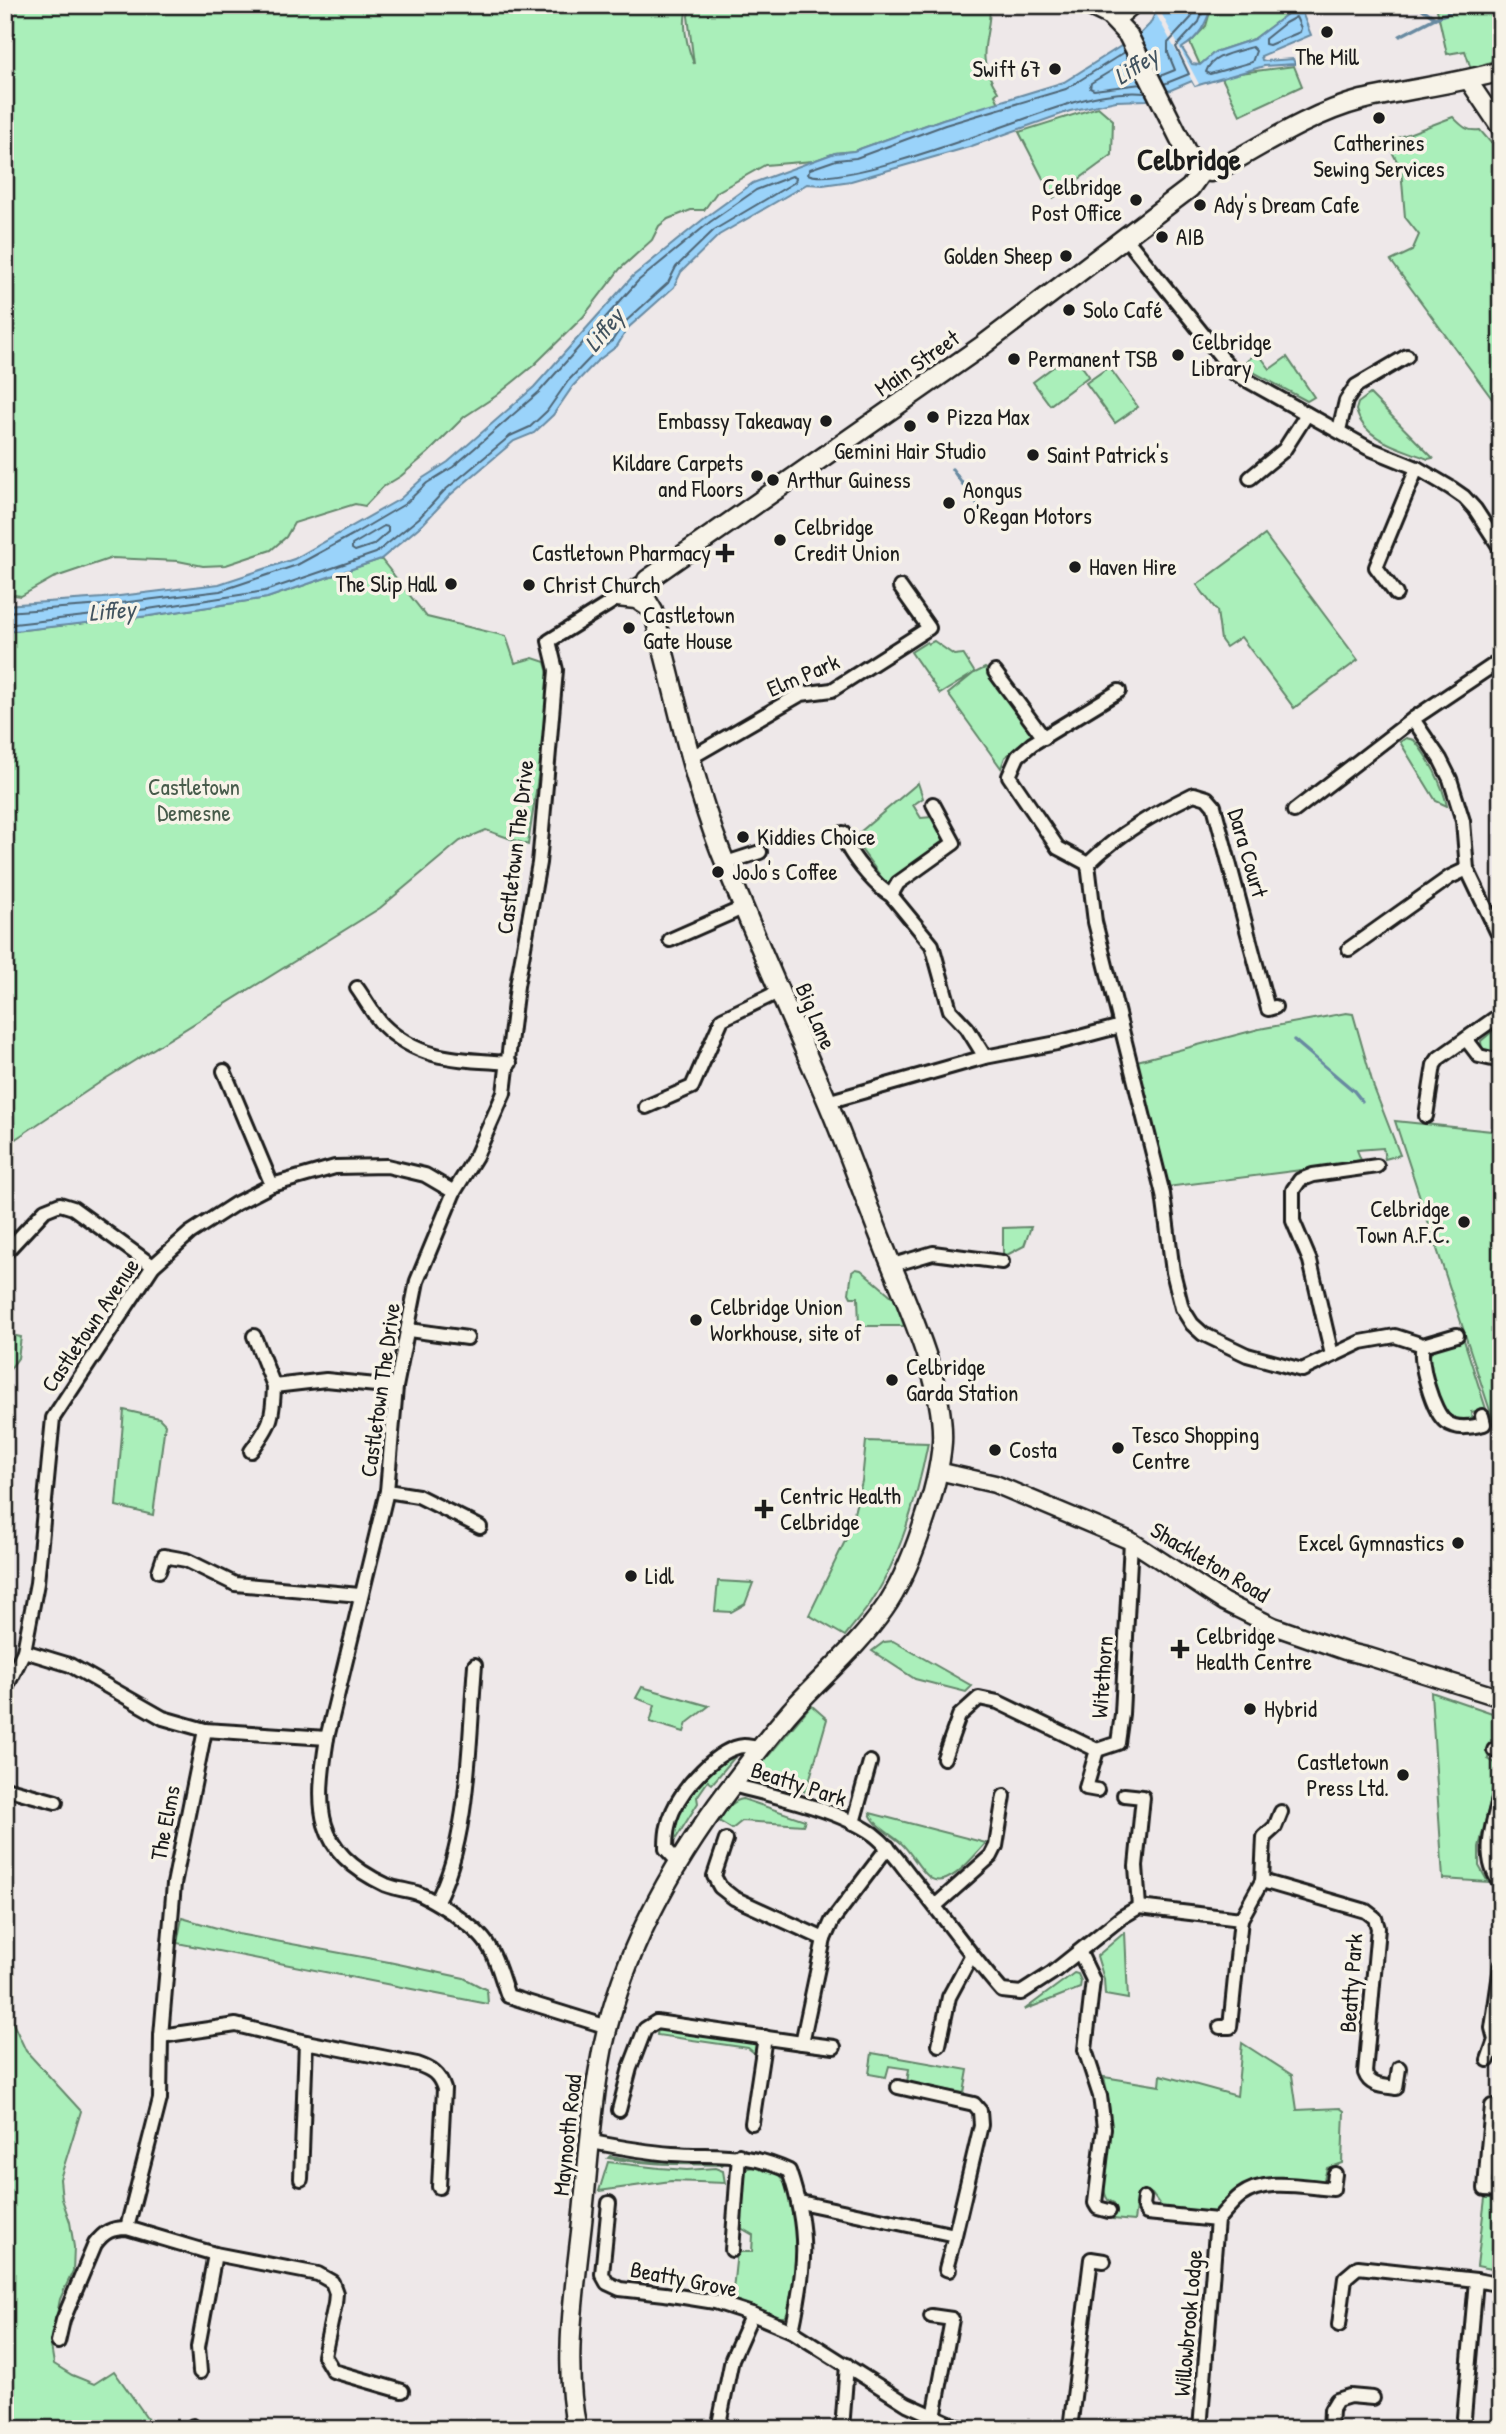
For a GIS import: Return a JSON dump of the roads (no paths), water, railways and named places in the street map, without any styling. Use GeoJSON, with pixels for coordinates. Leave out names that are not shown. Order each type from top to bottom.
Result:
{"type":"FeatureCollection","features":[{"type":"Feature","properties":{"kind":"main road"},"geometry":{"type":"LineString","coordinates":[[1088,5],[1113,13],[1128,35],[1189,157],[1202,171],[1211,172],[1221,168],[1312,119],[1352,104],[1501,71]]}},
{"type":"Feature","properties":{"kind":"main road","name":"Main Street"},"geometry":{"type":"LineString","coordinates":[[647,580],[982,346],[1190,188],[1202,171]]}},
{"type":"Feature","properties":{"kind":"main road","name":"Big Lane"},"geometry":{"type":"LineString","coordinates":[[647,580],[643,594],[653,611],[692,757],[726,863],[778,992],[827,1102],[915,1324],[938,1402],[942,1436],[938,1471]]}},
{"type":"Feature","properties":{"kind":"main road","name":"Maynooth Road"},"geometry":{"type":"LineString","coordinates":[[577,2429],[570,2388],[571,2363],[577,2266],[598,2075],[608,2027],[637,1940],[678,1861],[732,1785],[793,1708],[855,1648],[889,1603],[907,1566],[938,1471]]}},
{"type":"Feature","properties":{"kind":"street"},"geometry":{"type":"LineString","coordinates":[[1113,13],[1133,5]]}},
{"type":"Feature","properties":{"kind":"street"},"geometry":{"type":"LineString","coordinates":[[1465,81],[1501,129]]}},
{"type":"Feature","properties":{"kind":"street"},"geometry":{"type":"LineString","coordinates":[[1124,236],[1230,369],[1368,448],[1417,468],[1464,497],[1501,549]]}},
{"type":"Feature","properties":{"kind":"street"},"geometry":{"type":"LineString","coordinates":[[1339,430],[1346,401],[1356,386],[1407,356]]}},
{"type":"Feature","properties":{"kind":"street"},"geometry":{"type":"LineString","coordinates":[[1250,478],[1284,450],[1307,414]]}},
{"type":"Feature","properties":{"kind":"street"},"geometry":{"type":"LineString","coordinates":[[1396,594],[1376,566],[1417,468]]}},
{"type":"Feature","properties":{"kind":"street","name":"Castletown The Drive"},"geometry":{"type":"LineString","coordinates":[[608,2027],[508,1996],[489,1946],[470,1926],[436,1902],[415,1892],[389,1886],[367,1875],[332,1843],[321,1811],[321,1776],[327,1738],[360,1595],[387,1491],[396,1387],[417,1281],[454,1192],[476,1156],[504,1093],[510,1063],[517,986],[539,863],[556,670],[549,640],[647,580]]}},
{"type":"Feature","properties":{"kind":"street","name":"Elm Park"},"geometry":{"type":"LineString","coordinates":[[692,757],[801,694],[831,690],[932,632],[900,587]]}},
{"type":"Feature","properties":{"kind":"street"},"geometry":{"type":"LineString","coordinates":[[618,598],[636,600],[653,611]]}},
{"type":"Feature","properties":{"kind":"street"},"geometry":{"type":"LineString","coordinates":[[1294,811],[1413,719],[1501,660]]}},
{"type":"Feature","properties":{"kind":"street"},"geometry":{"type":"LineString","coordinates":[[995,672],[1044,738]]}},
{"type":"Feature","properties":{"kind":"street"},"geometry":{"type":"LineString","coordinates":[[1119,691],[1018,756],[1009,776],[1058,848],[1088,864],[1095,922],[1112,981],[1163,1194],[1173,1272],[1182,1308],[1190,1321],[1209,1338],[1247,1355],[1288,1367],[1308,1369],[1360,1342],[1395,1336],[1423,1345],[1457,1335]]}},
{"type":"Feature","properties":{"kind":"street"},"geometry":{"type":"LineString","coordinates":[[1413,719],[1440,760],[1457,801],[1467,869],[1501,940]]}},
{"type":"Feature","properties":{"kind":"street","name":"Dara Court"},"geometry":{"type":"LineString","coordinates":[[1088,864],[1106,846],[1151,816],[1194,794],[1206,798],[1214,806],[1268,1009],[1275,1007]]}},
{"type":"Feature","properties":{"kind":"street"},"geometry":{"type":"LineString","coordinates":[[891,895],[898,883],[954,843],[933,804]]}},
{"type":"Feature","properties":{"kind":"street"},"geometry":{"type":"LineString","coordinates":[[843,834],[844,841],[853,855],[880,889],[891,895],[932,945],[950,1010],[967,1028],[985,1057]]}},
{"type":"Feature","properties":{"kind":"street"},"geometry":{"type":"LineString","coordinates":[[726,863],[760,852]]}},
{"type":"Feature","properties":{"kind":"street"},"geometry":{"type":"LineString","coordinates":[[1349,949],[1450,877],[1467,869]]}},
{"type":"Feature","properties":{"kind":"street"},"geometry":{"type":"LineString","coordinates":[[670,940],[744,907]]}},
{"type":"Feature","properties":{"kind":"street"},"geometry":{"type":"LineString","coordinates":[[357,988],[381,1022],[411,1045],[450,1060],[510,1063]]}},
{"type":"Feature","properties":{"kind":"street"},"geometry":{"type":"LineString","coordinates":[[646,1107],[692,1087],[723,1019],[778,992]]}},
{"type":"Feature","properties":{"kind":"street"},"geometry":{"type":"LineString","coordinates":[[1426,1116],[1434,1065],[1439,1058],[1501,1014]]}},
{"type":"Feature","properties":{"kind":"street"},"geometry":{"type":"LineString","coordinates":[[827,1102],[985,1057],[1057,1043],[1121,1026]]}},
{"type":"Feature","properties":{"kind":"street"},"geometry":{"type":"LineString","coordinates":[[1466,1039],[1479,1056],[1501,1061]]}},
{"type":"Feature","properties":{"kind":"street"},"geometry":{"type":"LineString","coordinates":[[224,1071],[272,1185]]}},
{"type":"Feature","properties":{"kind":"street","name":"Castletown Avenue"},"geometry":{"type":"LineString","coordinates":[[5,1690],[24,1651],[37,1583],[53,1419],[153,1266],[212,1217],[272,1185],[335,1167],[387,1166],[425,1175],[454,1192]]}},
{"type":"Feature","properties":{"kind":"street"},"geometry":{"type":"LineString","coordinates":[[1332,1355],[1310,1261],[1293,1221],[1293,1190],[1300,1180],[1313,1175],[1377,1166]]}},
{"type":"Feature","properties":{"kind":"street"},"geometry":{"type":"LineString","coordinates":[[5,1252],[45,1210],[60,1203],[73,1208],[153,1266]]}},
{"type":"Feature","properties":{"kind":"street"},"geometry":{"type":"LineString","coordinates":[[893,1265],[933,1253],[1002,1262]]}},
{"type":"Feature","properties":{"kind":"street"},"geometry":{"type":"LineString","coordinates":[[409,1330],[467,1338]]}},
{"type":"Feature","properties":{"kind":"street"},"geometry":{"type":"LineString","coordinates":[[251,1451],[268,1429],[273,1415],[274,1385],[254,1336]]}},
{"type":"Feature","properties":{"kind":"street"},"geometry":{"type":"LineString","coordinates":[[1423,1345],[1420,1358],[1440,1417],[1454,1426],[1463,1427],[1484,1424],[1482,1416]]}},
{"type":"Feature","properties":{"kind":"street"},"geometry":{"type":"LineString","coordinates":[[274,1385],[326,1380],[396,1387]]}},
{"type":"Feature","properties":{"kind":"street","name":"Shackleton Road"},"geometry":{"type":"LineString","coordinates":[[938,1471],[995,1484],[1132,1541],[1224,1602],[1273,1626],[1345,1651],[1501,1698]]}},
{"type":"Feature","properties":{"kind":"street"},"geometry":{"type":"LineString","coordinates":[[387,1491],[418,1496],[480,1527]]}},
{"type":"Feature","properties":{"kind":"street","name":"Witethorn"},"geometry":{"type":"LineString","coordinates":[[1097,1790],[1086,1788],[1097,1751],[1118,1742],[1122,1714],[1132,1541]]}},
{"type":"Feature","properties":{"kind":"street"},"geometry":{"type":"LineString","coordinates":[[159,1571],[164,1556],[186,1560],[236,1584],[360,1595]]}},
{"type":"Feature","properties":{"kind":"street"},"geometry":{"type":"LineString","coordinates":[[24,1651],[70,1665],[163,1718],[205,1730],[327,1738]]}},
{"type":"Feature","properties":{"kind":"street"},"geometry":{"type":"LineString","coordinates":[[436,1902],[443,1891],[457,1849],[475,1665]]}},
{"type":"Feature","properties":{"kind":"street"},"geometry":{"type":"LineString","coordinates":[[944,1758],[960,1717],[979,1698],[998,1702],[1097,1751]]}},
{"type":"Feature","properties":{"kind":"street","name":"The Elms"},"geometry":{"type":"LineString","coordinates":[[127,2228],[160,2099],[161,2036],[174,1884],[205,1730]]}},
{"type":"Feature","properties":{"kind":"street"},"geometry":{"type":"LineString","coordinates":[[678,1861],[666,1849],[666,1830],[677,1803],[693,1780],[724,1753],[742,1746],[760,1748]]}},
{"type":"Feature","properties":{"kind":"street","name":"Beatty Park"},"geometry":{"type":"LineString","coordinates":[[853,1823],[870,1762]]}},
{"type":"Feature","properties":{"kind":"street","name":"Beatty Park"},"geometry":{"type":"LineString","coordinates":[[732,1785],[803,1804],[853,1823],[873,1835],[888,1847],[971,1956],[1002,1991],[1021,1993],[1139,1907]]}},
{"type":"Feature","properties":{"kind":"street"},"geometry":{"type":"LineString","coordinates":[[5,1788],[55,1802]]}},
{"type":"Feature","properties":{"kind":"street"},"geometry":{"type":"LineString","coordinates":[[1501,1791],[1488,1851],[1491,1869],[1501,1884]]}},
{"type":"Feature","properties":{"kind":"street"},"geometry":{"type":"LineString","coordinates":[[1124,1795],[1143,1797],[1136,1866],[1139,1907],[1241,1919]]}},
{"type":"Feature","properties":{"kind":"street"},"geometry":{"type":"LineString","coordinates":[[935,1906],[991,1856],[996,1846],[1004,1796]]}},
{"type":"Feature","properties":{"kind":"street"},"geometry":{"type":"LineString","coordinates":[[1220,2027],[1230,2027],[1241,1919],[1262,1881],[1264,1837],[1275,1827],[1281,1812]]}},
{"type":"Feature","properties":{"kind":"street"},"geometry":{"type":"LineString","coordinates":[[726,1840],[713,1876],[720,1888],[734,1898],[824,1939]]}},
{"type":"Feature","properties":{"kind":"street"},"geometry":{"type":"LineString","coordinates":[[802,2043],[824,1939],[832,1921],[888,1847]]}},
{"type":"Feature","properties":{"kind":"street","name":"Beatty Park"},"geometry":{"type":"LineString","coordinates":[[1262,1881],[1367,1911],[1375,1918],[1378,1928],[1367,2078],[1378,2085],[1396,2088],[1399,2068]]}},
{"type":"Feature","properties":{"kind":"street"},"geometry":{"type":"LineString","coordinates":[[1080,1952],[1094,1985],[1086,2050],[1100,2096],[1104,2128],[1095,2203],[1098,2208],[1109,2211]]}},
{"type":"Feature","properties":{"kind":"street"},"geometry":{"type":"LineString","coordinates":[[939,2045],[949,1997],[971,1956]]}},
{"type":"Feature","properties":{"kind":"street"},"geometry":{"type":"LineString","coordinates":[[1488,2060],[1498,2040],[1492,2028],[1501,1966]]}},
{"type":"Feature","properties":{"kind":"street"},"geometry":{"type":"LineString","coordinates":[[619,2110],[630,2068],[645,2029],[656,2022],[834,2047]]}},
{"type":"Feature","properties":{"kind":"street"},"geometry":{"type":"LineString","coordinates":[[161,2036],[236,2025],[434,2070],[444,2089],[439,2187]]}},
{"type":"Feature","properties":{"kind":"street"},"geometry":{"type":"LineString","coordinates":[[752,2123],[765,2037]]}},
{"type":"Feature","properties":{"kind":"street"},"geometry":{"type":"LineString","coordinates":[[301,2179],[306,2042]]}},
{"type":"Feature","properties":{"kind":"street"},"geometry":{"type":"LineString","coordinates":[[898,2087],[974,2104],[980,2111],[981,2125],[946,2269],[949,2270]]}},
{"type":"Feature","properties":{"kind":"street"},"geometry":{"type":"LineString","coordinates":[[1492,2106],[1494,2152],[1485,2189],[1501,2190]]}},
{"type":"Feature","properties":{"kind":"street"},"geometry":{"type":"LineString","coordinates":[[592,2143],[672,2154],[739,2155],[769,2162],[789,2171],[800,2202],[804,2240],[802,2283],[792,2331]]}},
{"type":"Feature","properties":{"kind":"street","name":"Beatty Grove"},"geometry":{"type":"LineString","coordinates":[[732,2250],[739,2155]]}},
{"type":"Feature","properties":{"kind":"street","name":"Willowbrook Lodge"},"geometry":{"type":"LineString","coordinates":[[1200,2429],[1217,2220],[1240,2196],[1254,2189],[1274,2185],[1333,2189],[1335,2174]]}},
{"type":"Feature","properties":{"kind":"street","name":"Willowbrook Lodge"},"geometry":{"type":"LineString","coordinates":[[1144,2198],[1143,2205],[1147,2214],[1217,2220]]}},
{"type":"Feature","properties":{"kind":"street"},"geometry":{"type":"LineString","coordinates":[[800,2202],[955,2235]]}},
{"type":"Feature","properties":{"kind":"street","name":"Beatty Grove"},"geometry":{"type":"LineString","coordinates":[[609,2203],[602,2274],[607,2283],[620,2289],[702,2300],[752,2314],[792,2331],[882,2389],[934,2417],[970,2429]]}},
{"type":"Feature","properties":{"kind":"street"},"geometry":{"type":"LineString","coordinates":[[58,2342],[63,2320],[95,2245],[102,2235],[114,2228],[127,2228],[215,2253],[318,2274],[332,2282],[336,2293],[324,2356],[327,2364],[333,2371],[402,2391]]}},
{"type":"Feature","properties":{"kind":"street"},"geometry":{"type":"LineString","coordinates":[[200,2372],[198,2347],[215,2253]]}},
{"type":"Feature","properties":{"kind":"street"},"geometry":{"type":"LineString","coordinates":[[1070,2429],[1090,2259],[1104,2261]]}},
{"type":"Feature","properties":{"kind":"street"},"geometry":{"type":"LineString","coordinates":[[1339,2325],[1345,2278],[1358,2267],[1501,2285]]}},
{"type":"Feature","properties":{"kind":"street"},"geometry":{"type":"LineString","coordinates":[[1463,2429],[1476,2280]]}},
{"type":"Feature","properties":{"kind":"street","name":"Beatty Grove"},"geometry":{"type":"LineString","coordinates":[[718,2429],[732,2359],[752,2314]]}},
{"type":"Feature","properties":{"kind":"street"},"geometry":{"type":"LineString","coordinates":[[931,2316],[952,2319],[934,2417]]}},
{"type":"Feature","properties":{"kind":"street"},"geometry":{"type":"LineString","coordinates":[[842,2429],[847,2365]]}},
{"type":"Feature","properties":{"kind":"street"},"geometry":{"type":"LineString","coordinates":[[1330,2429],[1331,2410],[1337,2400],[1350,2396],[1373,2398]]}},
{"type":"Feature","properties":{"kind":"water","name":"Liffey"},"geometry":{"type":"Polygon","coordinates":[[[1159,5],[1212,5],[1201,30],[1182,48],[1192,64],[1200,65],[1215,52],[1254,39],[1299,5],[1311,35],[1261,56],[1265,61],[1293,59],[1295,64],[1264,66],[1195,86],[1192,81],[1147,100],[1116,101],[1070,111],[969,147],[851,181],[807,184],[719,235],[681,272],[674,287],[628,328],[617,346],[596,362],[573,386],[553,415],[534,433],[514,441],[381,559],[267,598],[149,616],[5,632],[5,605],[103,598],[219,584],[294,559],[400,499],[423,478],[448,462],[534,387],[633,276],[753,183],[835,153],[854,151],[943,119],[1064,82],[1140,34],[1150,24],[1159,5]]]}},
{"type":"Feature","properties":{"kind":"waterway"},"geometry":{"type":"LineString","coordinates":[[1417,5],[1435,18]]}},
{"type":"Feature","properties":{"kind":"waterway"},"geometry":{"type":"LineString","coordinates":[[1400,36],[1468,5]]}},
{"type":"Feature","properties":{"kind":"waterway"},"geometry":{"type":"LineString","coordinates":[[952,469],[989,521]]}},
{"type":"Feature","properties":{"kind":"waterway"},"geometry":{"type":"LineString","coordinates":[[1294,1040],[1354,1091],[1362,1101]]}},
{"type":"Feature","properties":{"kind":"place","name":"The Mill"},"geometry":{"type":"Point","coordinates":[1327,32]}},
{"type":"Feature","properties":{"kind":"place","name":"Swift 67"},"geometry":{"type":"Point","coordinates":[1055,69]}},
{"type":"Feature","properties":{"kind":"place","name":"Catherines Sewing Services"},"geometry":{"type":"Point","coordinates":[1379,118]}},
{"type":"Feature","properties":{"kind":"place","name":"Celbridge Post Office"},"geometry":{"type":"Point","coordinates":[1136,200]}},
{"type":"Feature","properties":{"kind":"place","name":"Ady's Dream Cafe"},"geometry":{"type":"Point","coordinates":[1200,205]}},
{"type":"Feature","properties":{"kind":"place","name":"AIB"},"geometry":{"type":"Point","coordinates":[1162,237]}},
{"type":"Feature","properties":{"kind":"place","name":"Golden Sheep"},"geometry":{"type":"Point","coordinates":[1066,256]}},
{"type":"Feature","properties":{"kind":"place","name":"Solo Café"},"geometry":{"type":"Point","coordinates":[1069,310]}},
{"type":"Feature","properties":{"kind":"place","name":"Celbridge Library"},"geometry":{"type":"Point","coordinates":[1178,355]}},
{"type":"Feature","properties":{"kind":"place","name":"Permanent TSB"},"geometry":{"type":"Point","coordinates":[1014,359]}},
{"type":"Feature","properties":{"kind":"place","name":"Pizza Max"},"geometry":{"type":"Point","coordinates":[933,417]}},
{"type":"Feature","properties":{"kind":"place","name":"Embassy Takeaway"},"geometry":{"type":"Point","coordinates":[826,421]}},
{"type":"Feature","properties":{"kind":"place","name":"Gemini Hair Studio"},"geometry":{"type":"Point","coordinates":[910,426]}},
{"type":"Feature","properties":{"kind":"place","name":"Saint Patrick's"},"geometry":{"type":"Point","coordinates":[1033,455]}},
{"type":"Feature","properties":{"kind":"place","name":"Kildare Carpets and Floors"},"geometry":{"type":"Point","coordinates":[757,476]}},
{"type":"Feature","properties":{"kind":"place","name":"Arthur Guiness"},"geometry":{"type":"Point","coordinates":[773,480]}},
{"type":"Feature","properties":{"kind":"place","name":"Aongus O'Regan Motors"},"geometry":{"type":"Point","coordinates":[949,503]}},
{"type":"Feature","properties":{"kind":"place","name":"Celbridge Credit Union"},"geometry":{"type":"Point","coordinates":[780,540]}},
{"type":"Feature","properties":{"kind":"place","name":"Castletown Pharmacy"},"geometry":{"type":"Point","coordinates":[725,553]}},
{"type":"Feature","properties":{"kind":"place","name":"Haven Hire"},"geometry":{"type":"Point","coordinates":[1075,567]}},
{"type":"Feature","properties":{"kind":"place","name":"The Slip Hall"},"geometry":{"type":"Point","coordinates":[451,584]}},
{"type":"Feature","properties":{"kind":"place","name":"Christ Church"},"geometry":{"type":"Point","coordinates":[529,585]}},
{"type":"Feature","properties":{"kind":"place","name":"Castletown Gate House"},"geometry":{"type":"Point","coordinates":[629,628]}},
{"type":"Feature","properties":{"kind":"place","name":"Kiddies Choice"},"geometry":{"type":"Point","coordinates":[743,837]}},
{"type":"Feature","properties":{"kind":"place","name":"JoJo's Coffee"},"geometry":{"type":"Point","coordinates":[718,872]}},
{"type":"Feature","properties":{"kind":"place","name":"Celbridge Town A.F.C."},"geometry":{"type":"Point","coordinates":[1464,1222]}},
{"type":"Feature","properties":{"kind":"place","name":"Celbridge Union Workhouse, site of"},"geometry":{"type":"Point","coordinates":[696,1320]}},
{"type":"Feature","properties":{"kind":"place","name":"Celbridge Garda Station"},"geometry":{"type":"Point","coordinates":[892,1380]}},
{"type":"Feature","properties":{"kind":"place","name":"Tesco Shopping Centre"},"geometry":{"type":"Point","coordinates":[1118,1448]}},
{"type":"Feature","properties":{"kind":"place","name":"Costa"},"geometry":{"type":"Point","coordinates":[995,1450]}},
{"type":"Feature","properties":{"kind":"place","name":"Centric Health Celbridge"},"geometry":{"type":"Point","coordinates":[764,1509]}},
{"type":"Feature","properties":{"kind":"place","name":"Excel Gymnastics"},"geometry":{"type":"Point","coordinates":[1458,1543]}},
{"type":"Feature","properties":{"kind":"place","name":"Lidl"},"geometry":{"type":"Point","coordinates":[631,1576]}},
{"type":"Feature","properties":{"kind":"place","name":"Celbridge Health Centre"},"geometry":{"type":"Point","coordinates":[1180,1649]}},
{"type":"Feature","properties":{"kind":"place","name":"Hybrid"},"geometry":{"type":"Point","coordinates":[1250,1709]}},
{"type":"Feature","properties":{"kind":"place","name":"Castletown Press Ltd."},"geometry":{"type":"Point","coordinates":[1403,1775]}},
{"type":"Feature","properties":{"kind":"district","name":"Celbridge"},"geometry":{"type":"Point","coordinates":[1189,160]}},
{"type":"Feature","properties":{"kind":"park label","name":"Castletown Demesne"},"geometry":{"type":"Point","coordinates":[194,800]}}]}
